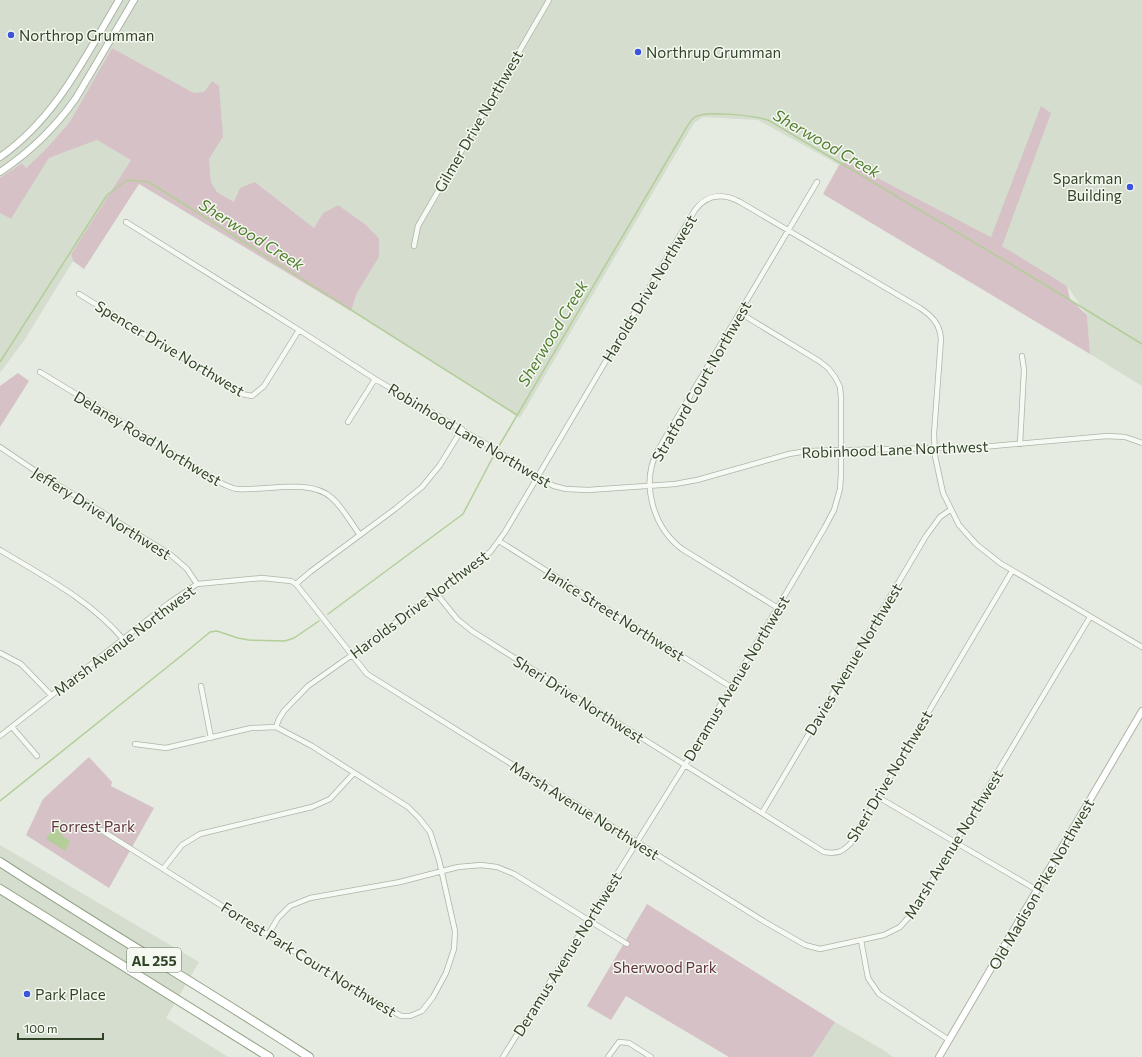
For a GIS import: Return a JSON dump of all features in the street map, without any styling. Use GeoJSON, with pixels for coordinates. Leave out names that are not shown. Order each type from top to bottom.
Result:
{"type":"FeatureCollection","features":[{"type":"Feature","properties":{"kind":"highway","name":"AL 255"},"geometry":{"type":"LineString","coordinates":[[0,862],[309,1057]]}},
{"type":"Feature","properties":{"kind":"highway","name":"AL 255"},"geometry":{"type":"LineString","coordinates":[[0,889],[269,1057]]}},
{"type":"Feature","properties":{"kind":"main road"},"geometry":{"type":"LineString","coordinates":[[0,156],[27,135],[56,104],[118,0]]}},
{"type":"Feature","properties":{"kind":"main road"},"geometry":{"type":"LineString","coordinates":[[0,172],[35,145],[67,111],[134,0]]}},
{"type":"Feature","properties":{"kind":"main road","name":"Old Madison Pike Northwest"},"geometry":{"type":"LineString","coordinates":[[939,1057],[1142,711]]}},
{"type":"Feature","properties":{"kind":"street","name":"Gilmer Drive Northwest"},"geometry":{"type":"LineString","coordinates":[[414,246],[418,226],[549,0]]}},
{"type":"Feature","properties":{"kind":"street","name":"Stratford Court Northwest"},"geometry":{"type":"LineString","coordinates":[[778,608],[682,549],[671,539],[656,517],[650,486],[652,468],[656,455],[817,182]]}},
{"type":"Feature","properties":{"kind":"street","name":"Harolds Drive Northwest"},"geometry":{"type":"LineString","coordinates":[[276,727],[280,716],[312,682],[352,655],[491,551],[499,541],[698,206],[710,198],[721,196],[728,196],[740,202],[788,230],[920,308],[937,323],[941,333],[941,339],[934,449],[941,487],[950,510],[959,525],[990,557],[1142,647]]}},
{"type":"Feature","properties":{"kind":"street","name":"Robinhood Lane Northwest"},"geometry":{"type":"LineString","coordinates":[[126,222],[375,379],[462,429],[537,477],[554,486],[572,489],[597,490],[675,484],[697,480],[797,452],[816,450],[934,449],[1020,444],[1107,436],[1125,438],[1142,443]]}},
{"type":"Feature","properties":{"kind":"street","name":"Spencer Drive Northwest"},"geometry":{"type":"LineString","coordinates":[[79,294],[242,394],[252,396],[264,386],[299,330]]}},
{"type":"Feature","properties":{"kind":"street","name":"Deramus Avenue Northwest"},"geometry":{"type":"LineString","coordinates":[[503,1057],[685,765],[834,510],[840,489],[841,392],[838,382],[832,373],[820,361],[740,313]]}},
{"type":"Feature","properties":{"kind":"street"},"geometry":{"type":"LineString","coordinates":[[1020,444],[1024,370],[1022,356]]}},
{"type":"Feature","properties":{"kind":"street","name":"Delaney Road Northwest"},"geometry":{"type":"LineString","coordinates":[[40,372],[223,484],[237,489],[317,489],[332,497],[360,535]]}},
{"type":"Feature","properties":{"kind":"street"},"geometry":{"type":"LineString","coordinates":[[348,422],[375,379]]}},
{"type":"Feature","properties":{"kind":"street"},"geometry":{"type":"LineString","coordinates":[[296,584],[310,572],[400,506],[422,487],[440,464],[462,429]]}},
{"type":"Feature","properties":{"kind":"street","name":"Jeffery Drive Northwest"},"geometry":{"type":"LineString","coordinates":[[0,448],[171,555],[187,569],[197,584]]}},
{"type":"Feature","properties":{"kind":"street","name":"Davies Avenue Northwest"},"geometry":{"type":"LineString","coordinates":[[762,813],[926,536],[940,517],[950,510]]}},
{"type":"Feature","properties":{"kind":"street","name":"Janice Street Northwest"},"geometry":{"type":"LineString","coordinates":[[499,541],[731,687]]}},
{"type":"Feature","properties":{"kind":"street"},"geometry":{"type":"LineString","coordinates":[[0,550],[79,598],[110,624],[123,639]]}},
{"type":"Feature","properties":{"kind":"street","name":"Sheri Drive Northwest"},"geometry":{"type":"LineString","coordinates":[[436,593],[453,614],[469,629],[824,852],[834,854],[844,850],[851,843],[1012,571]]}},
{"type":"Feature","properties":{"kind":"street","name":"Marsh Avenue Northwest"},"geometry":{"type":"LineString","coordinates":[[0,736],[169,603],[197,584],[262,578],[291,581],[296,584],[367,674],[752,914],[805,946],[820,948],[884,935],[900,927],[915,910],[1090,617]]}},
{"type":"Feature","properties":{"kind":"street"},"geometry":{"type":"LineString","coordinates":[[0,653],[21,664],[51,695]]}},
{"type":"Feature","properties":{"kind":"street"},"geometry":{"type":"LineString","coordinates":[[200,686],[211,738]]}},
{"type":"Feature","properties":{"kind":"street"},"geometry":{"type":"LineString","coordinates":[[12,727],[37,756]]}},
{"type":"Feature","properties":{"kind":"street"},"geometry":{"type":"LineString","coordinates":[[135,744],[166,748],[251,728],[276,727]]}},
{"type":"Feature","properties":{"kind":"street","name":"Forrest Park Court Northwest"},"geometry":{"type":"LineString","coordinates":[[101,830],[389,1010],[401,1016],[410,1016],[422,1011],[433,997],[446,973],[454,949],[455,931],[442,871],[430,832],[419,818],[391,795],[312,746],[276,727]]}},
{"type":"Feature","properties":{"kind":"street"},"geometry":{"type":"LineString","coordinates":[[163,868],[182,845],[200,834],[312,807],[330,799],[354,773]]}},
{"type":"Feature","properties":{"kind":"street"},"geometry":{"type":"LineString","coordinates":[[878,797],[1037,890]]}},
{"type":"Feature","properties":{"kind":"street"},"geometry":{"type":"LineString","coordinates":[[268,935],[278,918],[290,906],[310,898],[400,882],[458,867],[481,865],[497,867],[514,874],[589,919],[627,944]]}},
{"type":"Feature","properties":{"kind":"street"},"geometry":{"type":"LineString","coordinates":[[861,940],[868,978],[879,994],[949,1040]]}},
{"type":"Feature","properties":{"kind":"street"},"geometry":{"type":"LineString","coordinates":[[608,1057],[619,1042],[629,1043],[651,1057]]}},
{"type":"Feature","properties":{"kind":"shaded area"},"geometry":{"type":"Polygon","coordinates":[[[0,0],[1142,0],[1142,386],[1090,354],[1087,315],[1067,286],[1002,246],[991,237],[845,161],[839,165],[758,120],[703,117],[694,123],[520,418],[351,311],[357,293],[379,257],[379,238],[365,224],[338,205],[323,213],[314,228],[255,182],[234,202],[217,192],[211,182],[209,159],[223,137],[212,81],[204,92],[194,93],[112,48],[69,123],[45,150],[26,168],[22,163],[0,178],[0,0]]]}},
{"type":"Feature","properties":{"kind":"shaded area"},"geometry":{"type":"Polygon","coordinates":[[[97,140],[131,160],[71,254],[73,261],[25,339],[0,373],[0,213],[11,219],[49,158],[97,140]]]}},
{"type":"Feature","properties":{"kind":"shaded area"},"geometry":{"type":"Polygon","coordinates":[[[57,822],[65,827],[61,835],[70,841],[65,851],[46,839],[57,822]]]}},
{"type":"Feature","properties":{"kind":"shaded area"},"geometry":{"type":"Polygon","coordinates":[[[0,845],[199,962],[166,1018],[228,1057],[0,1057],[0,845]]]}},
{"type":"Feature","properties":{"kind":"shaded area"},"geometry":{"type":"Polygon","coordinates":[[[835,1022],[885,1051],[893,1057],[812,1057],[835,1022]]]}},
{"type":"Feature","properties":{"kind":"green space"},"geometry":{"type":"Polygon","coordinates":[[[112,48],[194,93],[204,92],[212,81],[219,86],[223,137],[209,159],[211,182],[217,192],[234,202],[240,188],[255,182],[314,228],[323,213],[338,205],[365,224],[379,238],[379,257],[357,293],[351,311],[139,184],[84,269],[73,261],[71,254],[131,160],[97,140],[49,158],[11,219],[0,213],[0,178],[22,163],[26,168],[45,150],[69,123],[112,48]]]}},
{"type":"Feature","properties":{"kind":"green space"},"geometry":{"type":"Polygon","coordinates":[[[1041,106],[1051,113],[1002,246],[1067,286],[1070,299],[1087,315],[1090,354],[823,194],[839,165],[845,161],[991,237],[1041,106]]]}},
{"type":"Feature","properties":{"kind":"green space"},"geometry":{"type":"Polygon","coordinates":[[[18,373],[29,381],[0,427],[0,386],[18,373]]]}},
{"type":"Feature","properties":{"kind":"green space","name":"Forrest Park"},"geometry":{"type":"Polygon","coordinates":[[[89,757],[112,782],[111,786],[154,808],[109,888],[26,835],[43,799],[89,757]]]}},
{"type":"Feature","properties":{"kind":"green space","name":"Sherwood Park"},"geometry":{"type":"Polygon","coordinates":[[[647,904],[835,1022],[812,1057],[729,1057],[626,996],[611,1020],[587,1006],[647,904]]]}},
{"type":"Feature","properties":{"kind":"waterway","name":"Sherwood Creek"},"geometry":{"type":"LineString","coordinates":[[499,446],[690,121],[701,115],[731,114],[768,120],[1142,344]]}},
{"type":"Feature","properties":{"kind":"waterway","name":"Sherwood Creek"},"geometry":{"type":"LineString","coordinates":[[0,362],[107,195],[127,180],[149,182],[517,415]]}},
{"type":"Feature","properties":{"kind":"waterway"},"geometry":{"type":"LineString","coordinates":[[328,614],[463,514],[494,455]]}},
{"type":"Feature","properties":{"kind":"waterway"},"geometry":{"type":"LineString","coordinates":[[0,801],[210,632],[217,631],[249,640],[285,641],[294,638],[319,621]]}},
{"type":"Feature","properties":{"kind":"place","name":"Northrop Grumman"},"geometry":{"type":"Point","coordinates":[11,35]}},
{"type":"Feature","properties":{"kind":"place","name":"Northrup Grumman"},"geometry":{"type":"Point","coordinates":[638,52]}},
{"type":"Feature","properties":{"kind":"place","name":"Sparkman Building"},"geometry":{"type":"Point","coordinates":[1130,187]}},
{"type":"Feature","properties":{"kind":"place","name":"Park Place"},"geometry":{"type":"Point","coordinates":[27,994]}}]}
